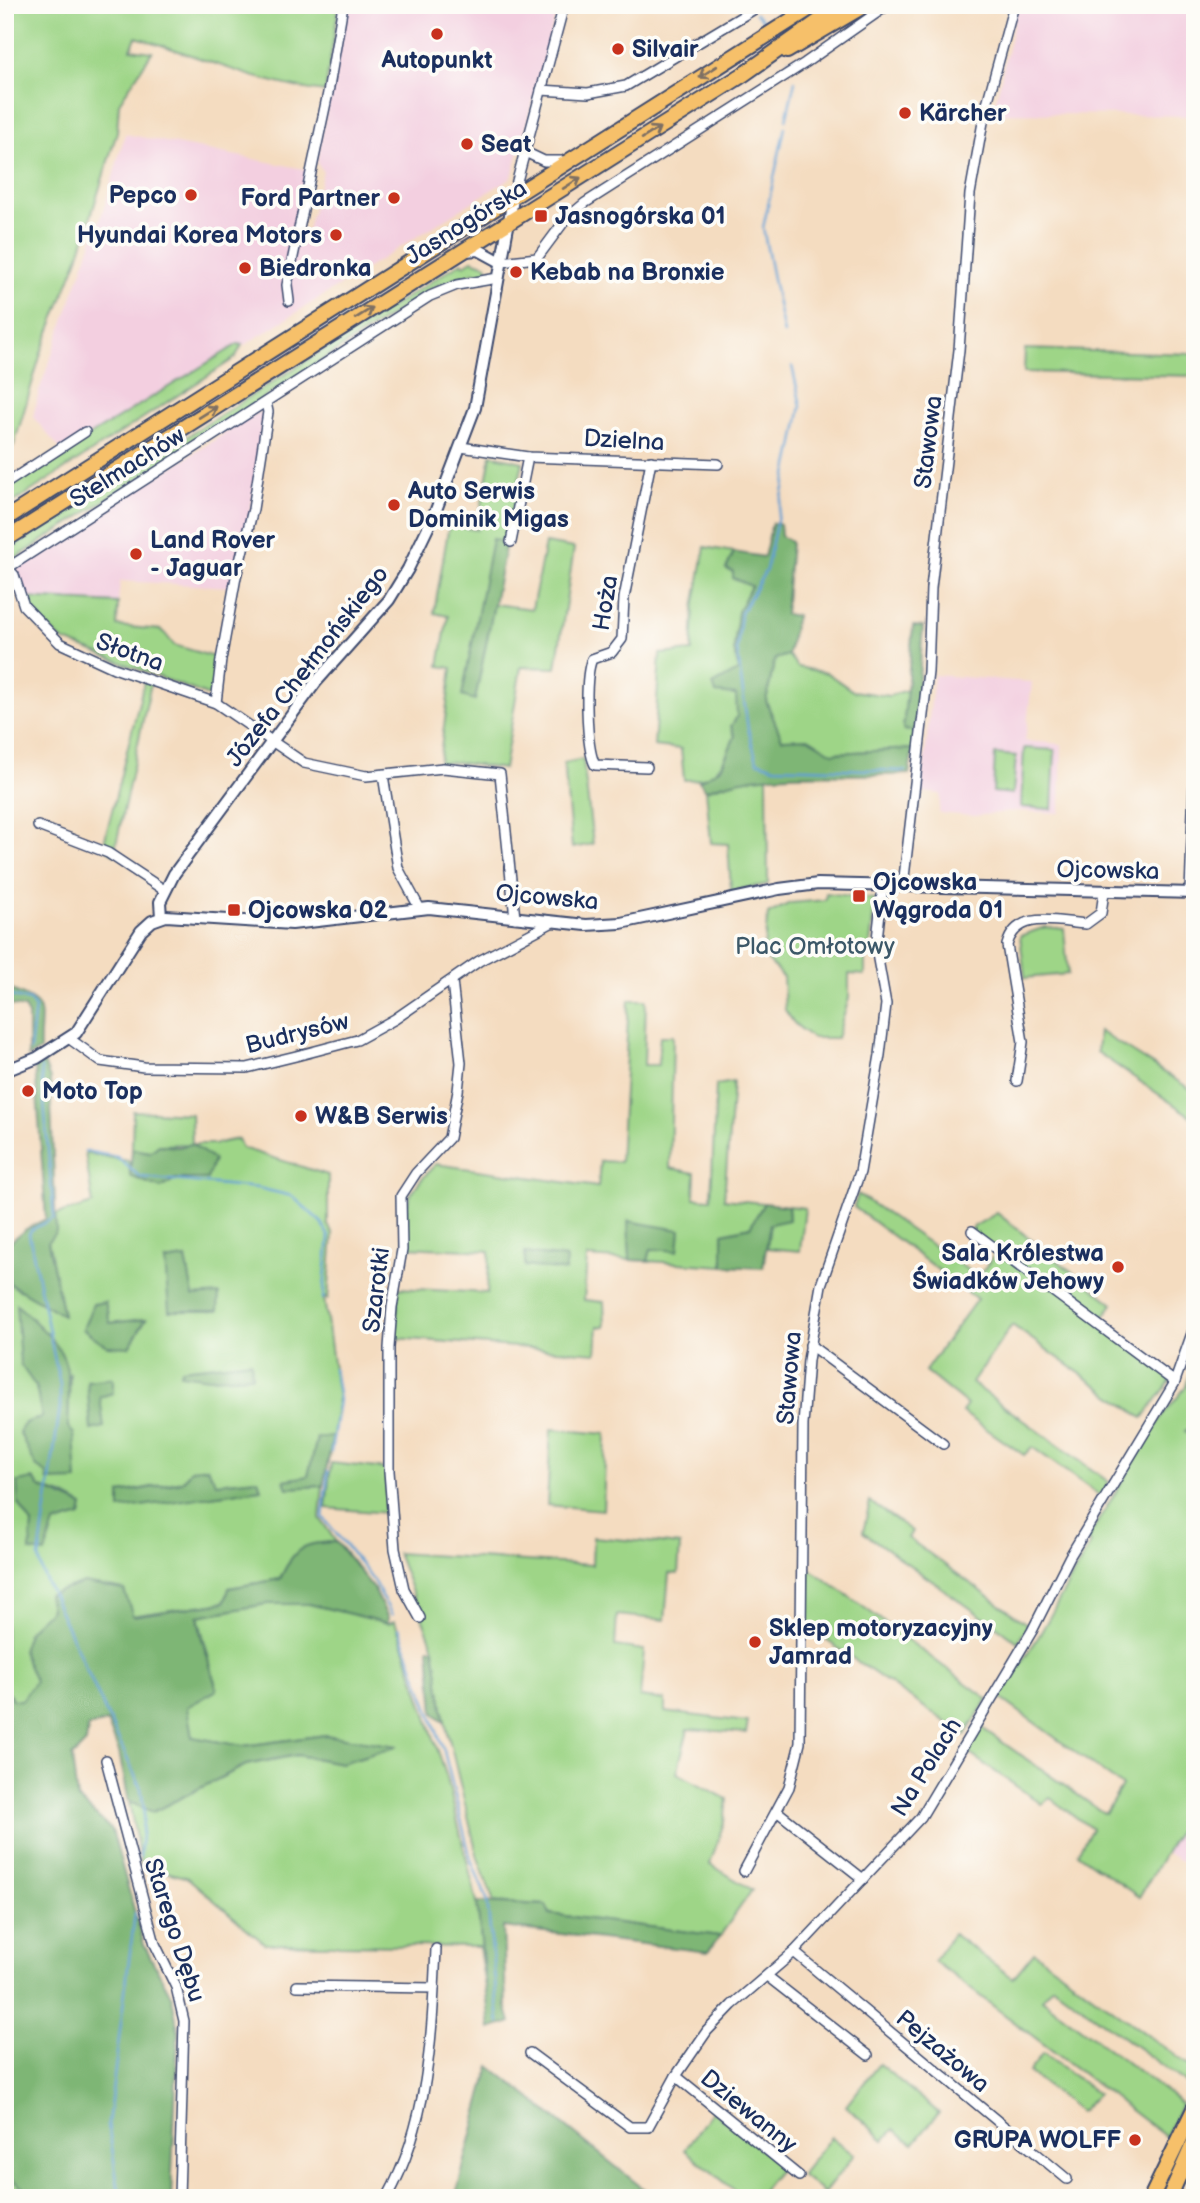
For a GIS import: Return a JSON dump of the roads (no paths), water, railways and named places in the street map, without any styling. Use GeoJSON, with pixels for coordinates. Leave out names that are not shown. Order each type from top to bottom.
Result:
{"type":"FeatureCollection","features":[{"type":"Feature","properties":{"kind":"main road"},"geometry":{"type":"LineString","coordinates":[[755,42],[797,5]]}},
{"type":"Feature","properties":{"kind":"main road","name":"Jasnogórska"},"geometry":{"type":"LineString","coordinates":[[5,519],[815,5]]}},
{"type":"Feature","properties":{"kind":"main road","name":"Jasnogórska"},"geometry":{"type":"LineString","coordinates":[[5,540],[766,60],[842,5]]}},
{"type":"Feature","properties":{"kind":"main road"},"geometry":{"type":"LineString","coordinates":[[766,60],[801,45],[865,5]]}},
{"type":"Feature","properties":{"kind":"main road"},"geometry":{"type":"LineString","coordinates":[[1151,2198],[1195,2107]]}},
{"type":"Feature","properties":{"kind":"main road"},"geometry":{"type":"LineString","coordinates":[[1169,2198],[1195,2140]]}},
{"type":"Feature","properties":{"kind":"street"},"geometry":{"type":"LineString","coordinates":[[289,301],[287,285],[328,93],[343,5]]}},
{"type":"Feature","properties":{"kind":"street","name":"Józefa Chełmońskiego"},"geometry":{"type":"LineString","coordinates":[[164,890],[316,682],[389,600],[429,525],[461,447],[480,391],[513,199],[564,5]]}},
{"type":"Feature","properties":{"kind":"street"},"geometry":{"type":"LineString","coordinates":[[541,90],[588,93],[626,86],[761,5]]}},
{"type":"Feature","properties":{"kind":"street"},"geometry":{"type":"LineString","coordinates":[[461,252],[480,250],[501,262],[537,258],[566,219],[585,203],[747,101],[888,5]]}},
{"type":"Feature","properties":{"kind":"street","name":"Stawowa"},"geometry":{"type":"LineString","coordinates":[[903,887],[928,672],[931,588],[959,350],[970,194],[985,111],[1014,5]]}},
{"type":"Feature","properties":{"kind":"street"},"geometry":{"type":"LineString","coordinates":[[525,152],[549,162],[572,160]]}},
{"type":"Feature","properties":{"kind":"street","name":"Stelmachów"},"geometry":{"type":"LineString","coordinates":[[6,567],[430,296],[457,285],[498,278]]}},
{"type":"Feature","properties":{"kind":"street"},"geometry":{"type":"LineString","coordinates":[[216,703],[236,577],[253,509],[268,412],[266,402]]}},
{"type":"Feature","properties":{"kind":"street"},"geometry":{"type":"LineString","coordinates":[[5,484],[85,432]]}},
{"type":"Feature","properties":{"kind":"street","name":"Dzielna"},"geometry":{"type":"LineString","coordinates":[[461,447],[528,457],[718,464]]}},
{"type":"Feature","properties":{"kind":"street"},"geometry":{"type":"LineString","coordinates":[[511,542],[528,457]]}},
{"type":"Feature","properties":{"kind":"street","name":"Hoża"},"geometry":{"type":"LineString","coordinates":[[647,767],[595,765],[589,754],[588,685],[592,659],[612,652],[622,639],[624,598],[651,461]]}},
{"type":"Feature","properties":{"kind":"street","name":"Słotna"},"geometry":{"type":"LineString","coordinates":[[6,567],[24,606],[46,633],[60,643],[114,668],[216,703],[274,741],[293,757],[319,768],[366,776],[443,768],[500,774],[515,918]]}},
{"type":"Feature","properties":{"kind":"street"},"geometry":{"type":"LineString","coordinates":[[1192,892],[1195,757]]}},
{"type":"Feature","properties":{"kind":"street"},"geometry":{"type":"LineString","coordinates":[[383,775],[398,868],[420,909]]}},
{"type":"Feature","properties":{"kind":"street"},"geometry":{"type":"LineString","coordinates":[[5,1070],[37,1058],[70,1039],[141,931],[161,917],[160,902],[164,890],[108,853],[38,826]]}},
{"type":"Feature","properties":{"kind":"street","name":"Ojcowska"},"geometry":{"type":"LineString","coordinates":[[161,917],[292,924],[420,909],[459,909],[551,923],[621,923],[794,886],[1192,892]]}},
{"type":"Feature","properties":{"kind":"street","name":"Stawowa"},"geometry":{"type":"LineString","coordinates":[[744,1871],[778,1812],[796,1766],[800,1740],[803,1425],[810,1345],[821,1285],[860,1172],[880,1055],[886,1004],[876,948],[883,886]]}},
{"type":"Feature","properties":{"kind":"street"},"geometry":{"type":"LineString","coordinates":[[1017,1081],[1023,1042],[1007,945],[1010,934],[1020,924],[1038,919],[1086,924],[1101,913],[1104,892]]}},
{"type":"Feature","properties":{"kind":"street","name":"Budrysów"},"geometry":{"type":"LineString","coordinates":[[70,1039],[100,1061],[122,1065],[247,1068],[357,1040],[498,950],[551,923]]}},
{"type":"Feature","properties":{"kind":"street","name":"Szarotki"},"geometry":{"type":"LineString","coordinates":[[420,1618],[404,1589],[394,1549],[389,1471],[389,1348],[392,1307],[402,1250],[401,1196],[416,1173],[449,1138],[458,1091],[461,1063],[452,981]]}},
{"type":"Feature","properties":{"kind":"street"},"geometry":{"type":"LineString","coordinates":[[972,1231],[1175,1382]]}},
{"type":"Feature","properties":{"kind":"street","name":"Na Polach"},"geometry":{"type":"LineString","coordinates":[[530,2053],[630,2127],[648,2127],[676,2076],[707,2031],[732,2005],[794,1952],[921,1817],[1032,1631],[1070,1556],[1175,1382],[1195,1325]]}},
{"type":"Feature","properties":{"kind":"street"},"geometry":{"type":"LineString","coordinates":[[810,1345],[943,1444]]}},
{"type":"Feature","properties":{"kind":"street","name":"Starego Dębu"},"geometry":{"type":"LineString","coordinates":[[106,1760],[155,1944],[176,1987],[184,2021],[179,2198]]}},
{"type":"Feature","properties":{"kind":"street"},"geometry":{"type":"LineString","coordinates":[[778,1812],[863,1879]]}},
{"type":"Feature","properties":{"kind":"street"},"geometry":{"type":"LineString","coordinates":[[387,2198],[402,2168],[425,2089],[436,1950]]}},
{"type":"Feature","properties":{"kind":"street","name":"Pejzażowa"},"geometry":{"type":"LineString","coordinates":[[794,1952],[1067,2179]]}},
{"type":"Feature","properties":{"kind":"street"},"geometry":{"type":"LineString","coordinates":[[767,1976],[868,2055]]}},
{"type":"Feature","properties":{"kind":"street"},"geometry":{"type":"LineString","coordinates":[[298,1986],[434,1988]]}},
{"type":"Feature","properties":{"kind":"street","name":"Dziewanny"},"geometry":{"type":"LineString","coordinates":[[676,2076],[799,2176]]}},
{"type":"Feature","properties":{"kind":"waterway"},"geometry":{"type":"LineString","coordinates":[[755,13],[764,21]]}},
{"type":"Feature","properties":{"kind":"waterway"},"geometry":{"type":"LineString","coordinates":[[789,59],[791,63]]}},
{"type":"Feature","properties":{"kind":"waterway"},"geometry":{"type":"LineString","coordinates":[[786,120],[795,81]]}},
{"type":"Feature","properties":{"kind":"waterway"},"geometry":{"type":"LineString","coordinates":[[784,334],[763,228],[785,127]]}},
{"type":"Feature","properties":{"kind":"waterway"},"geometry":{"type":"LineString","coordinates":[[792,366],[801,406],[794,443],[766,570],[741,613],[737,649],[748,729],[757,761],[775,767],[905,771]]}},
{"type":"Feature","properties":{"kind":"waterway"},"geometry":{"type":"LineString","coordinates":[[5,985],[7,995],[30,1001],[35,1008],[30,1050]]}},
{"type":"Feature","properties":{"kind":"waterway"},"geometry":{"type":"LineString","coordinates":[[41,1068],[54,1218],[31,1230],[29,1234],[60,1385],[60,1407],[39,1558],[42,1572],[141,1789],[144,1809],[140,1857]]}},
{"type":"Feature","properties":{"kind":"waterway"},"geometry":{"type":"LineString","coordinates":[[85,1151],[117,1157],[140,1177],[258,1188],[292,1196],[322,1223],[329,1237],[323,1299]]}},
{"type":"Feature","properties":{"kind":"waterway"},"geometry":{"type":"LineString","coordinates":[[331,1452],[339,1400],[334,1369]]}},
{"type":"Feature","properties":{"kind":"waterway"},"geometry":{"type":"LineString","coordinates":[[328,1472],[323,1517],[373,1580],[392,1615]]}},
{"type":"Feature","properties":{"kind":"waterway"},"geometry":{"type":"LineString","coordinates":[[399,1628],[444,1751],[471,1860],[487,1899],[499,2023]]}},
{"type":"Feature","properties":{"kind":"waterway"},"geometry":{"type":"LineString","coordinates":[[120,2198],[108,2124],[135,1913]]}},
{"type":"Feature","properties":{"kind":"place","name":"Autopunkt"},"geometry":{"type":"Point","coordinates":[437,34]}},
{"type":"Feature","properties":{"kind":"place","name":"Silvair"},"geometry":{"type":"Point","coordinates":[618,49]}},
{"type":"Feature","properties":{"kind":"place","name":"Kärcher"},"geometry":{"type":"Point","coordinates":[905,113]}},
{"type":"Feature","properties":{"kind":"place","name":"Seat"},"geometry":{"type":"Point","coordinates":[467,144]}},
{"type":"Feature","properties":{"kind":"place","name":"Pepco"},"geometry":{"type":"Point","coordinates":[191,195]}},
{"type":"Feature","properties":{"kind":"place","name":"Ford Partner"},"geometry":{"type":"Point","coordinates":[394,198]}},
{"type":"Feature","properties":{"kind":"place","name":"Jasnogórska 01"},"geometry":{"type":"Point","coordinates":[541,216]}},
{"type":"Feature","properties":{"kind":"place","name":"Hyundai Korea Motors"},"geometry":{"type":"Point","coordinates":[336,235]}},
{"type":"Feature","properties":{"kind":"place","name":"Biedronka"},"geometry":{"type":"Point","coordinates":[245,268]}},
{"type":"Feature","properties":{"kind":"place","name":"Kebab na Bronxie"},"geometry":{"type":"Point","coordinates":[516,272]}},
{"type":"Feature","properties":{"kind":"place","name":"Auto Serwis Dominik Migas"},"geometry":{"type":"Point","coordinates":[394,505]}},
{"type":"Feature","properties":{"kind":"place","name":"Land Rover - Jaguar"},"geometry":{"type":"Point","coordinates":[136,554]}},
{"type":"Feature","properties":{"kind":"place","name":"Ojcowska Wągroda 01"},"geometry":{"type":"Point","coordinates":[859,896]}},
{"type":"Feature","properties":{"kind":"place","name":"Ojcowska 02"},"geometry":{"type":"Point","coordinates":[234,910]}},
{"type":"Feature","properties":{"kind":"place","name":"Moto Top"},"geometry":{"type":"Point","coordinates":[28,1091]}},
{"type":"Feature","properties":{"kind":"place","name":"W&B Serwis"},"geometry":{"type":"Point","coordinates":[301,1116]}},
{"type":"Feature","properties":{"kind":"place","name":"Sala Królestwa Świadków Jehowy"},"geometry":{"type":"Point","coordinates":[1118,1267]}},
{"type":"Feature","properties":{"kind":"place","name":"Sklep motoryzacyjny Jamrad"},"geometry":{"type":"Point","coordinates":[755,1642]}},
{"type":"Feature","properties":{"kind":"place","name":"GRUPA WOLFF"},"geometry":{"type":"Point","coordinates":[1135,2140]}},
{"type":"Feature","properties":{"kind":"park label","name":"Plac Omłotowy"},"geometry":{"type":"Point","coordinates":[815,946]}}]}
